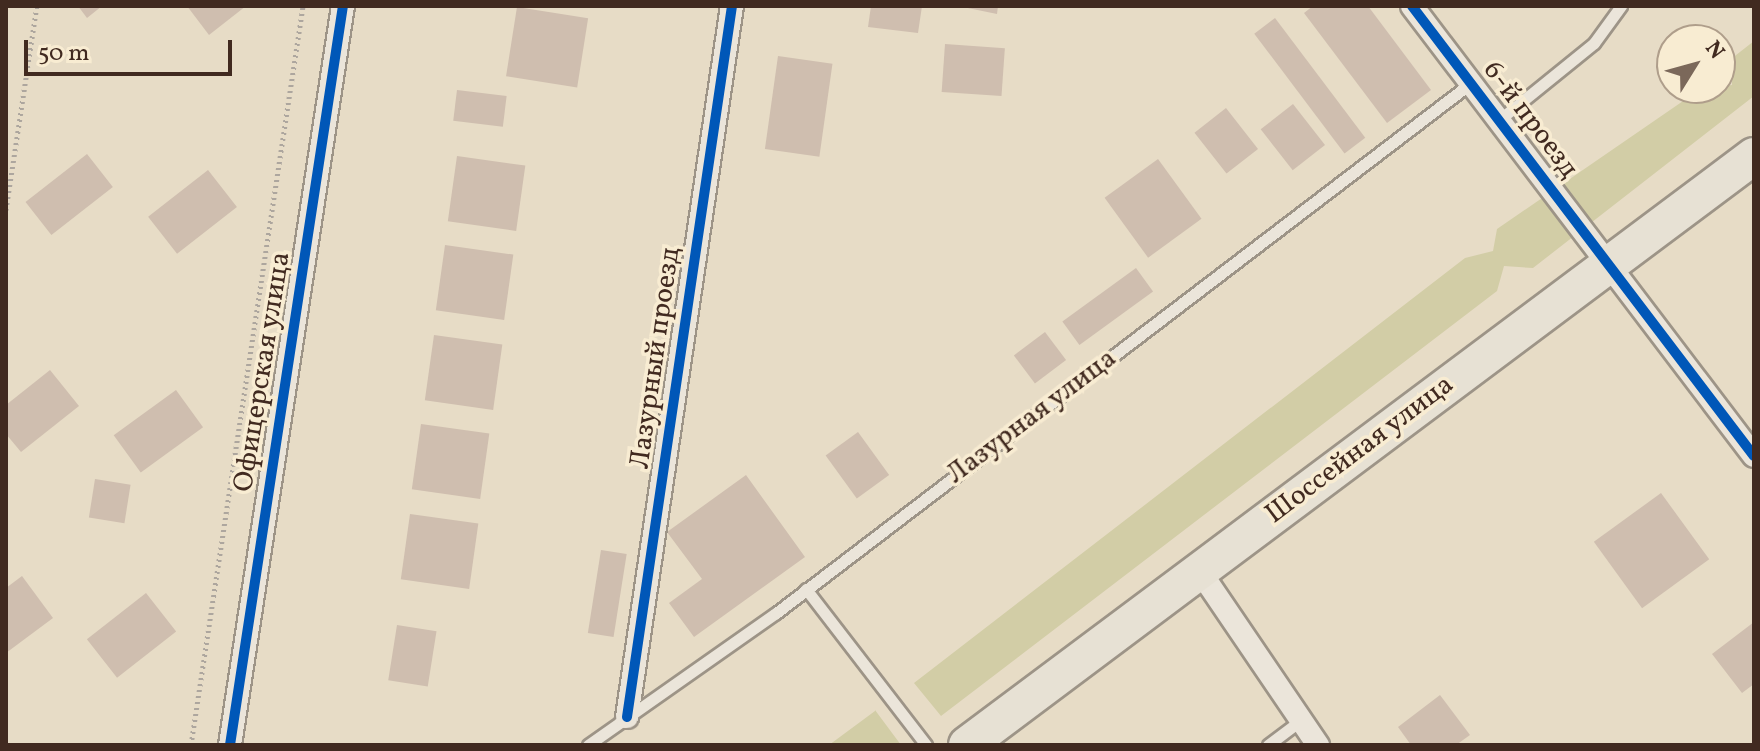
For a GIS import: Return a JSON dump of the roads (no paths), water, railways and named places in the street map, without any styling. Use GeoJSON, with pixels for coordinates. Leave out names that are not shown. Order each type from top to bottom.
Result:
{"type":"FeatureCollection","features":[{"type":"Feature","properties":{"kind":"main road","name":"Шоссейная улица"},"geometry":{"type":"LineString","coordinates":[[967,745],[1754,156]]}},
{"type":"Feature","properties":{"kind":"street","name":"Офицерская улица"},"geometry":{"type":"LineString","coordinates":[[230,745],[343,6]]}},
{"type":"Feature","properties":{"kind":"street","name":"Лазурный проезд"},"geometry":{"type":"LineString","coordinates":[[627,717],[732,6]]}},
{"type":"Feature","properties":{"kind":"street","name":"6-й проезд"},"geometry":{"type":"LineString","coordinates":[[1412,6],[1754,456]]}},
{"type":"Feature","properties":{"kind":"street"},"geometry":{"type":"LineString","coordinates":[[1199,570],[1318,745]]}},
{"type":"Feature","properties":{"kind":"lane"},"geometry":{"type":"LineString","coordinates":[[1499,120],[1594,43],[1621,6]]}},
{"type":"Feature","properties":{"kind":"lane","name":"Лазурная улица"},"geometry":{"type":"LineString","coordinates":[[588,745],[806,589],[1471,82]]}},
{"type":"Feature","properties":{"kind":"lane"},"geometry":{"type":"LineString","coordinates":[[806,589],[926,745]]}},
{"type":"Feature","properties":{"kind":"lane"},"geometry":{"type":"LineString","coordinates":[[1268,745],[1300,721]]}}]}
